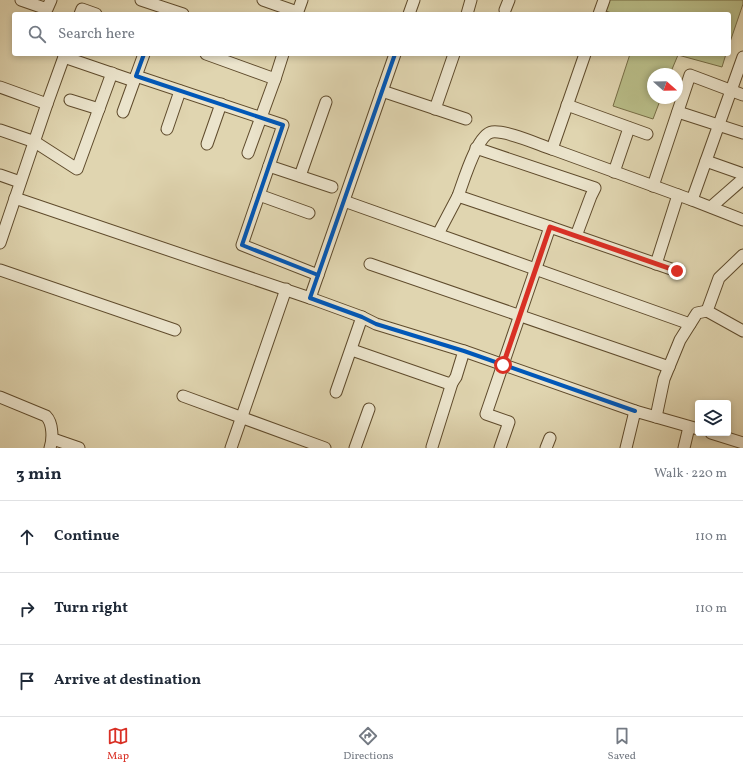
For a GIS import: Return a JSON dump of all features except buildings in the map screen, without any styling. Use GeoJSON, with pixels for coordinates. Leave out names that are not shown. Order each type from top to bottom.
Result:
{"type":"FeatureCollection","features":[{"type":"Feature","properties":{"kind":"street"},"geometry":{"type":"LineString","coordinates":[[21,0],[48,8]]}},
{"type":"Feature","properties":{"kind":"street"},"geometry":{"type":"LineString","coordinates":[[141,0],[178,12]]}},
{"type":"Feature","properties":{"kind":"street"},"geometry":{"type":"LineString","coordinates":[[263,0],[294,12]]}},
{"type":"Feature","properties":{"kind":"street"},"geometry":{"type":"LineString","coordinates":[[297,12],[302,0]]}},
{"type":"Feature","properties":{"kind":"street"},"geometry":{"type":"LineString","coordinates":[[410,12],[414,0]]}},
{"type":"Feature","properties":{"kind":"street"},"geometry":{"type":"LineString","coordinates":[[468,12],[471,0]]}},
{"type":"Feature","properties":{"kind":"street"},"geometry":{"type":"LineString","coordinates":[[600,12],[604,0]]}},
{"type":"Feature","properties":{"kind":"street"},"geometry":{"type":"LineString","coordinates":[[81,12],[82,9],[90,12]]}},
{"type":"Feature","properties":{"kind":"street"},"geometry":{"type":"LineString","coordinates":[[0,243],[2,230],[15,198],[65,56],[112,73],[180,91],[283,125],[242,245],[318,275]]}},
{"type":"Feature","properties":{"kind":"street"},"geometry":{"type":"LineString","coordinates":[[123,112],[143,56]]}},
{"type":"Feature","properties":{"kind":"street"},"geometry":{"type":"LineString","coordinates":[[211,56],[274,79]]}},
{"type":"Feature","properties":{"kind":"street"},"geometry":{"type":"LineString","coordinates":[[248,153],[282,56]]}},
{"type":"Feature","properties":{"kind":"street"},"geometry":{"type":"LineString","coordinates":[[310,298],[394,56]]}},
{"type":"Feature","properties":{"kind":"street"},"geometry":{"type":"LineString","coordinates":[[435,109],[453,56]]}},
{"type":"Feature","properties":{"kind":"street"},"geometry":{"type":"LineString","coordinates":[[552,149],[584,56]]}},
{"type":"Feature","properties":{"kind":"street"},"geometry":{"type":"LineString","coordinates":[[692,200],[743,57]]}},
{"type":"Feature","properties":{"kind":"street"},"geometry":{"type":"LineString","coordinates":[[0,130],[35,142],[77,169],[112,73]]}},
{"type":"Feature","properties":{"kind":"street"},"geometry":{"type":"LineString","coordinates":[[652,186],[690,75],[743,95]]}},
{"type":"Feature","properties":{"kind":"street"},"geometry":{"type":"LineString","coordinates":[[0,87],[47,104]]}},
{"type":"Feature","properties":{"kind":"street"},"geometry":{"type":"LineString","coordinates":[[166,129],[180,91]]}},
{"type":"Feature","properties":{"kind":"street"},"geometry":{"type":"LineString","coordinates":[[382,91],[466,119]]}},
{"type":"Feature","properties":{"kind":"street"},"geometry":{"type":"LineString","coordinates":[[70,100],[99,109]]}},
{"type":"Feature","properties":{"kind":"street"},"geometry":{"type":"LineString","coordinates":[[300,176],[326,102]]}},
{"type":"Feature","properties":{"kind":"street"},"geometry":{"type":"LineString","coordinates":[[207,144],[221,104]]}},
{"type":"Feature","properties":{"kind":"street"},"geometry":{"type":"LineString","coordinates":[[567,105],[647,134]]}},
{"type":"Feature","properties":{"kind":"street"},"geometry":{"type":"LineString","coordinates":[[678,112],[743,133]]}},
{"type":"Feature","properties":{"kind":"street"},"geometry":{"type":"LineString","coordinates":[[614,172],[629,128]]}},
{"type":"Feature","properties":{"kind":"street"},"geometry":{"type":"LineString","coordinates":[[438,234],[458,196],[476,148],[490,132],[501,132],[552,149],[743,220]]}},
{"type":"Feature","properties":{"kind":"street"},"geometry":{"type":"LineString","coordinates":[[476,148],[595,188],[576,236]]}},
{"type":"Feature","properties":{"kind":"street"},"geometry":{"type":"LineString","coordinates":[[706,161],[743,174]]}},
{"type":"Feature","properties":{"kind":"street"},"geometry":{"type":"LineString","coordinates":[[269,166],[332,187]]}},
{"type":"Feature","properties":{"kind":"street"},"geometry":{"type":"LineString","coordinates":[[0,175],[20,182]]}},
{"type":"Feature","properties":{"kind":"street"},"geometry":{"type":"LineString","coordinates":[[711,208],[743,179]]}},
{"type":"Feature","properties":{"kind":"street"},"geometry":{"type":"LineString","coordinates":[[259,195],[309,213]]}},
{"type":"Feature","properties":{"kind":"street"},"geometry":{"type":"LineString","coordinates":[[656,264],[678,195]]}},
{"type":"Feature","properties":{"kind":"street"},"geometry":{"type":"LineString","coordinates":[[458,196],[677,271]]}},
{"type":"Feature","properties":{"kind":"street"},"geometry":{"type":"LineString","coordinates":[[15,198],[286,289],[362,317],[376,324],[464,351],[636,411],[693,428],[684,448]]}},
{"type":"Feature","properties":{"kind":"street"},"geometry":{"type":"LineString","coordinates":[[344,201],[690,324]]}},
{"type":"Feature","properties":{"kind":"street"},"geometry":{"type":"LineString","coordinates":[[500,448],[509,422],[486,414],[550,227]]}},
{"type":"Feature","properties":{"kind":"street"},"geometry":{"type":"LineString","coordinates":[[707,311],[719,278],[743,255]]}},
{"type":"Feature","properties":{"kind":"street"},"geometry":{"type":"LineString","coordinates":[[370,264],[669,367]]}},
{"type":"Feature","properties":{"kind":"street"},"geometry":{"type":"LineString","coordinates":[[0,270],[175,330]]}},
{"type":"Feature","properties":{"kind":"street"},"geometry":{"type":"LineString","coordinates":[[231,448],[286,289]]}},
{"type":"Feature","properties":{"kind":"street"},"geometry":{"type":"LineString","coordinates":[[656,417],[664,379],[680,340],[697,313],[707,311],[743,330]]}},
{"type":"Feature","properties":{"kind":"street"},"geometry":{"type":"LineString","coordinates":[[336,392],[352,350],[362,317]]}},
{"type":"Feature","properties":{"kind":"street"},"geometry":{"type":"LineString","coordinates":[[352,350],[447,383],[452,382]]}},
{"type":"Feature","properties":{"kind":"street"},"geometry":{"type":"LineString","coordinates":[[432,447],[452,382],[456,378],[464,351]]}},
{"type":"Feature","properties":{"kind":"street"},"geometry":{"type":"LineString","coordinates":[[183,396],[325,448]]}},
{"type":"Feature","properties":{"kind":"street"},"geometry":{"type":"LineString","coordinates":[[0,397],[46,416],[51,423],[51,444],[79,448]]}},
{"type":"Feature","properties":{"kind":"street"},"geometry":{"type":"LineString","coordinates":[[355,448],[369,410]]}},
{"type":"Feature","properties":{"kind":"street"},"geometry":{"type":"LineString","coordinates":[[626,448],[636,411]]}},
{"type":"Feature","properties":{"kind":"street"},"geometry":{"type":"LineString","coordinates":[[722,436],[743,442]]}},
{"type":"Feature","properties":{"kind":"green space"},"geometry":{"type":"Polygon","coordinates":[[[604,0],[743,0],[731,39],[731,12],[609,12],[601,9],[604,0]]]}},
{"type":"Feature","properties":{"kind":"green space"},"geometry":{"type":"Polygon","coordinates":[[[629,56],[678,56],[673,68],[647,68],[647,104],[659,104],[653,119],[613,106],[629,56]]]}},
{"type":"Feature","properties":{"kind":"green space"},"geometry":{"type":"Polygon","coordinates":[[[682,56],[725,56],[722,67],[682,56]]]}},
{"type":"Feature","properties":{"kind":"cycle path"},"geometry":{"type":"LineString","coordinates":[[143,56],[136,76],[283,125],[242,245],[318,275]]}},
{"type":"Feature","properties":{"kind":"cycle path"},"geometry":{"type":"LineString","coordinates":[[394,56],[310,298],[362,317],[376,324],[464,351],[635,411]]}},
{"type":"Feature","properties":{"kind":"route"},"geometry":{"type":"LineString","coordinates":[[503,365],[550,227],[677,271]]}}]}
